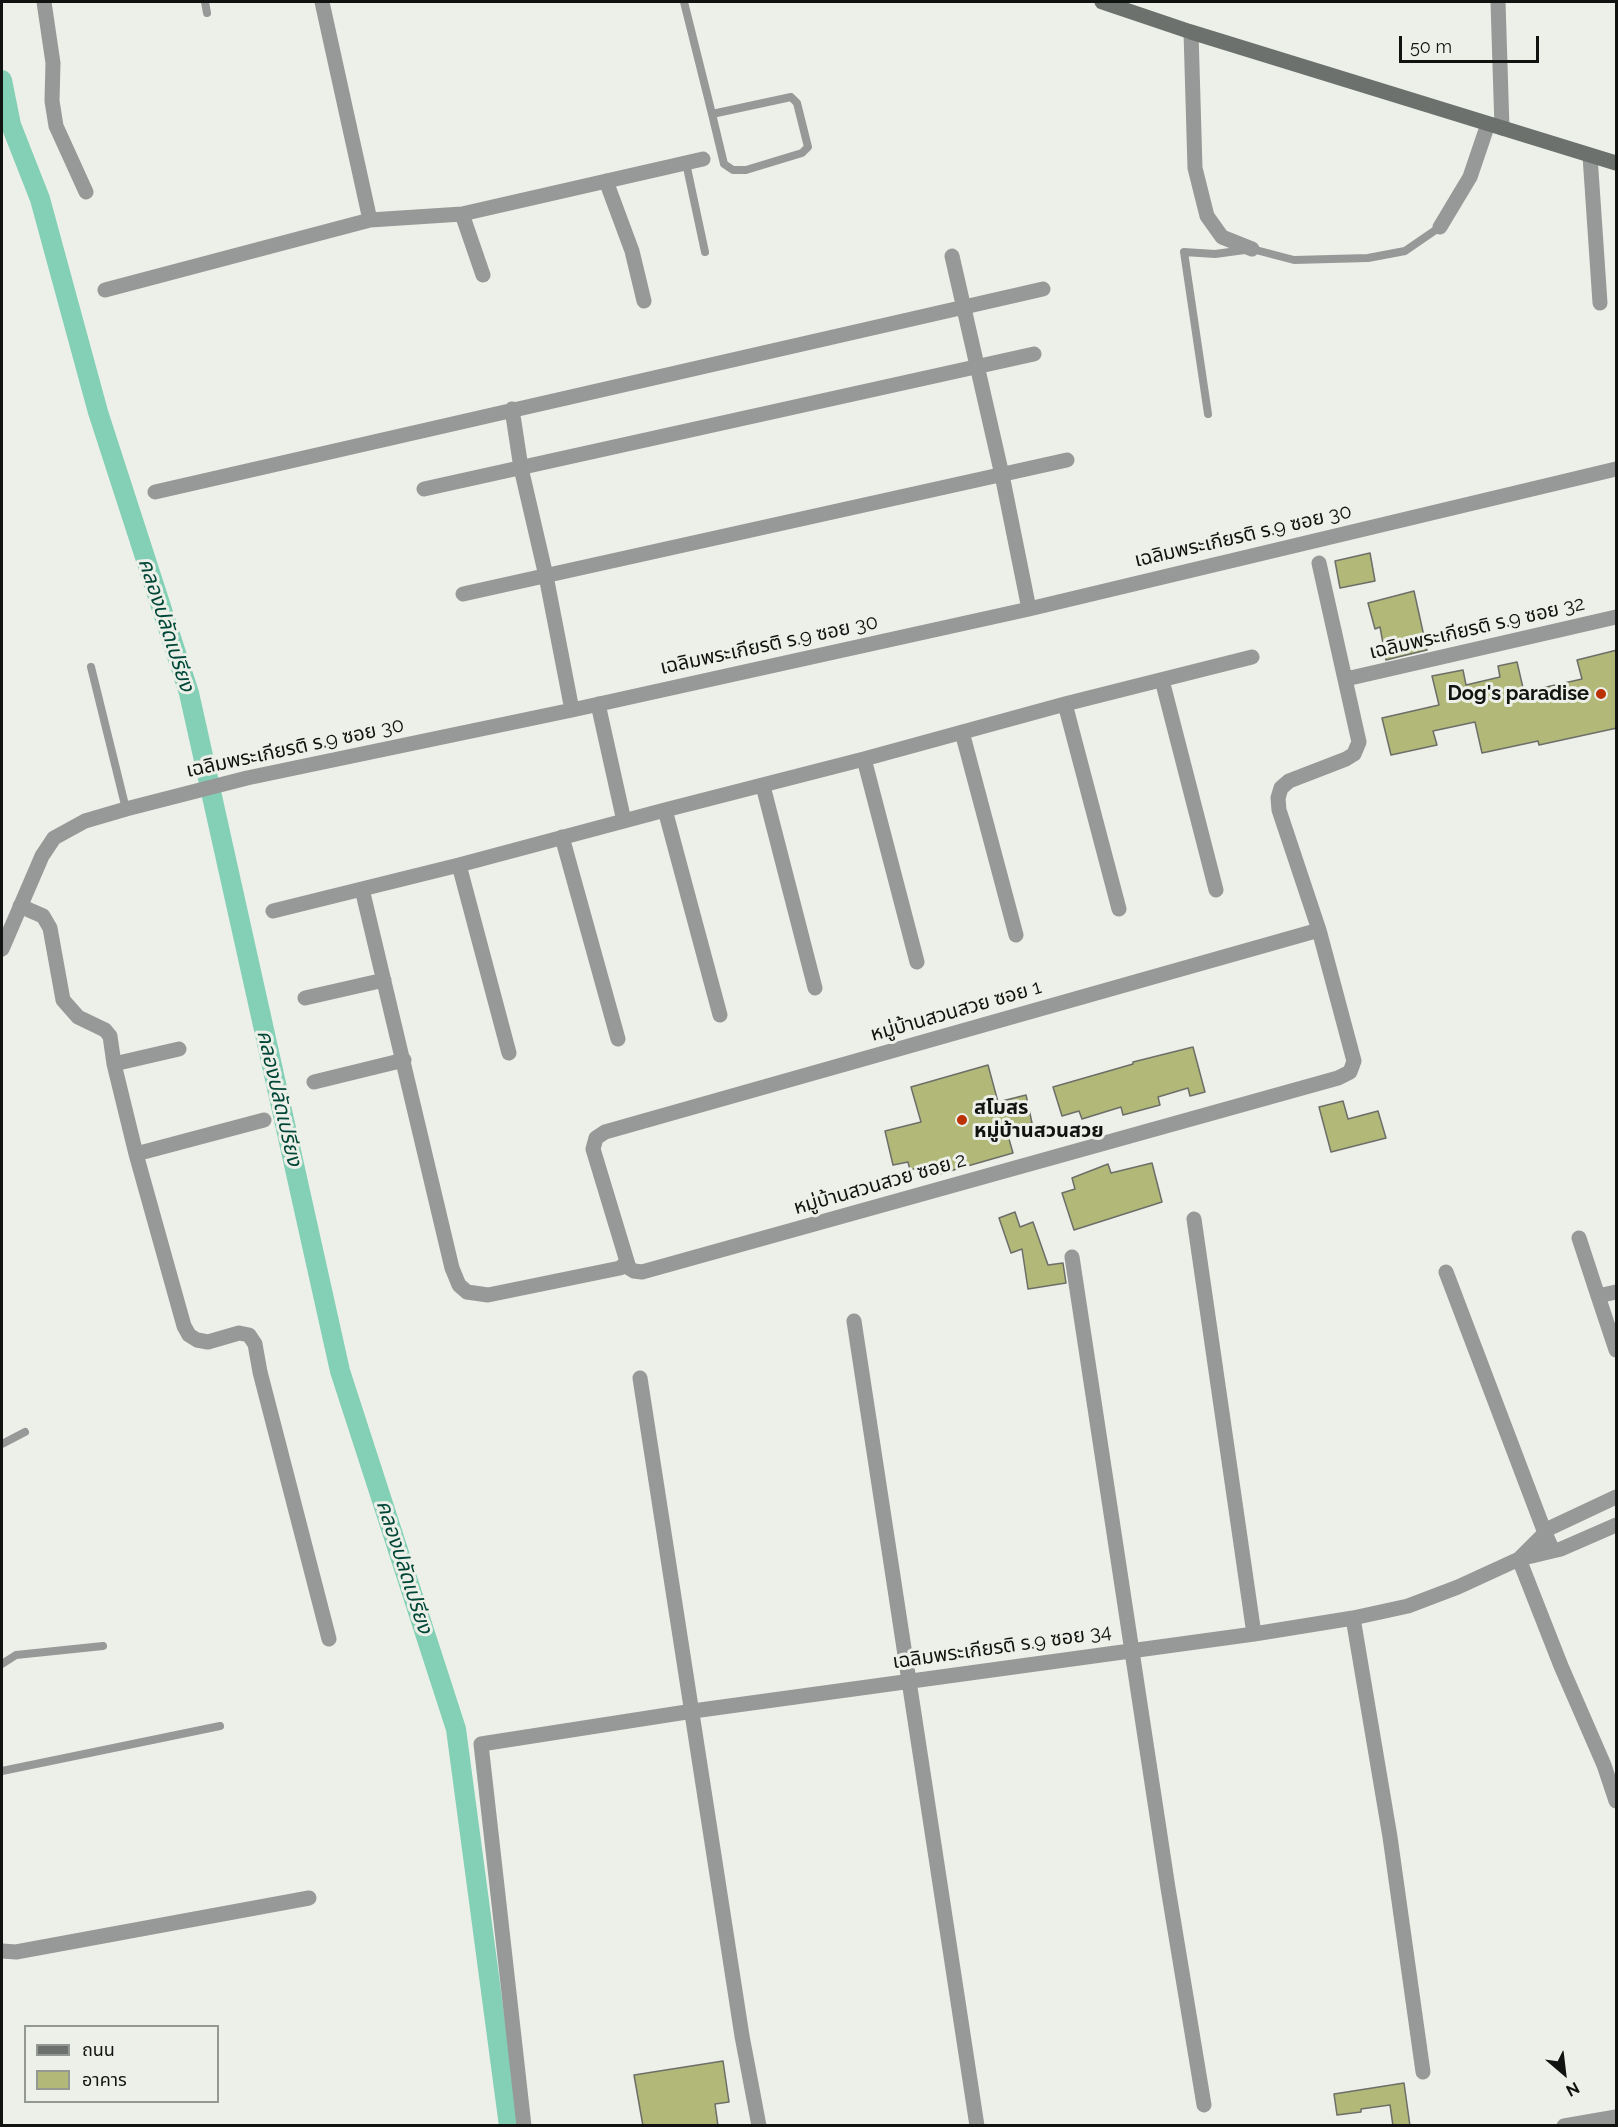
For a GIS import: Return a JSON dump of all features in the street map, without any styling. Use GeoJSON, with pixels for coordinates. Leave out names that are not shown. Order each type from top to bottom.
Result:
{"type":"FeatureCollection","features":[{"type":"Feature","properties":{"kind":"main road"},"geometry":{"type":"LineString","coordinates":[[1102,2],[1191,32],[1617,163]]}},
{"type":"Feature","properties":{"kind":"street"},"geometry":{"type":"LineString","coordinates":[[44,2],[53,63],[52,101],[56,126],[86,192]]}},
{"type":"Feature","properties":{"kind":"street"},"geometry":{"type":"LineString","coordinates":[[321,2],[370,220]]}},
{"type":"Feature","properties":{"kind":"street"},"geometry":{"type":"LineString","coordinates":[[1440,227],[1470,177],[1495,126],[1498,2]]}},
{"type":"Feature","properties":{"kind":"street"},"geometry":{"type":"LineString","coordinates":[[1191,32],[1195,168],[1207,216],[1222,237],[1252,249]]}},
{"type":"Feature","properties":{"kind":"street"},"geometry":{"type":"LineString","coordinates":[[1590,156],[1600,303]]}},
{"type":"Feature","properties":{"kind":"street"},"geometry":{"type":"LineString","coordinates":[[105,290],[370,220],[462,214],[703,159]]}},
{"type":"Feature","properties":{"kind":"street"},"geometry":{"type":"LineString","coordinates":[[606,181],[632,251],[644,302]]}},
{"type":"Feature","properties":{"kind":"street"},"geometry":{"type":"LineString","coordinates":[[462,214],[483,275]]}},
{"type":"Feature","properties":{"kind":"street"},"geometry":{"type":"LineString","coordinates":[[952,256],[1002,475],[1029,609]]}},
{"type":"Feature","properties":{"kind":"street"},"geometry":{"type":"LineString","coordinates":[[155,492],[1042,289]]}},
{"type":"Feature","properties":{"kind":"street"},"geometry":{"type":"LineString","coordinates":[[424,489],[1034,354]]}},
{"type":"Feature","properties":{"kind":"street"},"geometry":{"type":"LineString","coordinates":[[512,409],[521,468],[546,576],[572,710]]}},
{"type":"Feature","properties":{"kind":"street"},"geometry":{"type":"LineString","coordinates":[[463,594],[1067,460]]}},
{"type":"Feature","properties":{"kind":"street","name":"เฉลิมพระเกียรติ ร.9 ซอย 30"},"geometry":{"type":"LineString","coordinates":[[2,949],[42,856],[54,838],[79,823],[126,809],[247,778],[572,710],[1029,609],[1617,470]]}},
{"type":"Feature","properties":{"kind":"street","name":"เฉลิมพระเกียรติ ร.9 ซอย 32"},"geometry":{"type":"LineString","coordinates":[[1319,563],[1358,731],[1358,749],[1346,759],[1289,781],[1281,788],[1278,798],[1278,810],[1319,930]]}},
{"type":"Feature","properties":{"kind":"street","name":"เฉลิมพระเกียรติ ร.9 ซอย 32"},"geometry":{"type":"LineString","coordinates":[[1346,679],[1617,617]]}},
{"type":"Feature","properties":{"kind":"street"},"geometry":{"type":"LineString","coordinates":[[273,911],[459,865],[1251,657]]}},
{"type":"Feature","properties":{"kind":"street"},"geometry":{"type":"LineString","coordinates":[[1162,680],[1216,890]]}},
{"type":"Feature","properties":{"kind":"street"},"geometry":{"type":"LineString","coordinates":[[598,704],[624,821]]}},
{"type":"Feature","properties":{"kind":"street"},"geometry":{"type":"LineString","coordinates":[[1065,704],[1119,909]]}},
{"type":"Feature","properties":{"kind":"street"},"geometry":{"type":"LineString","coordinates":[[962,732],[1016,935]]}},
{"type":"Feature","properties":{"kind":"street"},"geometry":{"type":"LineString","coordinates":[[864,759],[917,962]]}},
{"type":"Feature","properties":{"kind":"street"},"geometry":{"type":"LineString","coordinates":[[763,786],[815,988]]}},
{"type":"Feature","properties":{"kind":"street"},"geometry":{"type":"LineString","coordinates":[[665,810],[720,1014]]}},
{"type":"Feature","properties":{"kind":"street"},"geometry":{"type":"LineString","coordinates":[[562,837],[618,1039]]}},
{"type":"Feature","properties":{"kind":"street"},"geometry":{"type":"LineString","coordinates":[[459,865],[509,1053]]}},
{"type":"Feature","properties":{"kind":"street"},"geometry":{"type":"LineString","coordinates":[[362,889],[452,1268],[459,1286],[467,1292],[488,1295],[620,1268],[627,1262]]}},
{"type":"Feature","properties":{"kind":"street"},"geometry":{"type":"LineString","coordinates":[[20,906],[43,916],[50,928],[63,1000],[78,1017],[105,1030],[110,1036],[114,1064],[136,1154],[184,1326],[189,1335],[197,1340],[208,1342],[239,1333],[249,1335],[255,1344],[260,1372],[329,1639]]}},
{"type":"Feature","properties":{"kind":"street","name":"หมู่บ้านสวนสวย ซอย 1"},"geometry":{"type":"LineString","coordinates":[[627,1262],[593,1149],[596,1138],[605,1132],[1319,930]]}},
{"type":"Feature","properties":{"kind":"street","name":"หมู่บ้านสวนสวย ซอย 2"},"geometry":{"type":"LineString","coordinates":[[627,1262],[628,1268],[642,1272],[1338,1078],[1350,1072],[1354,1060],[1319,930]]}},
{"type":"Feature","properties":{"kind":"street"},"geometry":{"type":"LineString","coordinates":[[305,998],[384,980]]}},
{"type":"Feature","properties":{"kind":"street"},"geometry":{"type":"LineString","coordinates":[[114,1064],[179,1049]]}},
{"type":"Feature","properties":{"kind":"street"},"geometry":{"type":"LineString","coordinates":[[314,1082],[404,1060]]}},
{"type":"Feature","properties":{"kind":"street"},"geometry":{"type":"LineString","coordinates":[[136,1154],[264,1120]]}},
{"type":"Feature","properties":{"kind":"street"},"geometry":{"type":"LineString","coordinates":[[1194,1219],[1254,1634]]}},
{"type":"Feature","properties":{"kind":"street"},"geometry":{"type":"LineString","coordinates":[[1579,1238],[1617,1350]]}},
{"type":"Feature","properties":{"kind":"street"},"geometry":{"type":"LineString","coordinates":[[1072,1257],[1168,1888],[1204,2105]]}},
{"type":"Feature","properties":{"kind":"street"},"geometry":{"type":"LineString","coordinates":[[1446,1272],[1553,1551]]}},
{"type":"Feature","properties":{"kind":"street"},"geometry":{"type":"LineString","coordinates":[[1598,1296],[1617,1292]]}},
{"type":"Feature","properties":{"kind":"street"},"geometry":{"type":"LineString","coordinates":[[854,1321],[977,2126]]}},
{"type":"Feature","properties":{"kind":"street"},"geometry":{"type":"LineString","coordinates":[[640,1378],[693,1711],[741,2036],[759,2126]]}},
{"type":"Feature","properties":{"kind":"street","name":"เฉลิมพระเกียรติ ร.9 ซอย 34"},"geometry":{"type":"LineString","coordinates":[[1519,1559],[1550,1528],[1617,1497]]}},
{"type":"Feature","properties":{"kind":"street","name":"เฉลิมพระเกียรติ ร.9 ซอย 34"},"geometry":{"type":"LineString","coordinates":[[524,2126],[481,1744],[910,1680],[1254,1634],[1353,1617],[1408,1606],[1458,1587],[1519,1559],[1576,1544],[1617,1525]]}},
{"type":"Feature","properties":{"kind":"street"},"geometry":{"type":"LineString","coordinates":[[1519,1559],[1617,1801]]}},
{"type":"Feature","properties":{"kind":"street"},"geometry":{"type":"LineString","coordinates":[[1353,1617],[1390,1837],[1423,2072]]}},
{"type":"Feature","properties":{"kind":"street"},"geometry":{"type":"LineString","coordinates":[[2,1951],[16,1952],[309,1898]]}},
{"type":"Feature","properties":{"kind":"street"},"geometry":{"type":"LineString","coordinates":[[1564,2126],[1617,2117]]}},
{"type":"Feature","properties":{"kind":"lane"},"geometry":{"type":"LineString","coordinates":[[205,2],[207,13]]}},
{"type":"Feature","properties":{"kind":"lane"},"geometry":{"type":"LineString","coordinates":[[684,2],[724,164],[733,170],[746,170],[802,153],[807,147],[797,103],[791,97],[712,114]]}},
{"type":"Feature","properties":{"kind":"lane"},"geometry":{"type":"LineString","coordinates":[[686,163],[705,252]]}},
{"type":"Feature","properties":{"kind":"lane"},"geometry":{"type":"LineString","coordinates":[[1208,414],[1184,252],[1215,254],[1252,249],[1294,261],[1368,258],[1405,251],[1440,227]]}},
{"type":"Feature","properties":{"kind":"lane"},"geometry":{"type":"LineString","coordinates":[[91,667],[126,809]]}},
{"type":"Feature","properties":{"kind":"lane"},"geometry":{"type":"LineString","coordinates":[[2,1444],[25,1432]]}},
{"type":"Feature","properties":{"kind":"lane"},"geometry":{"type":"LineString","coordinates":[[2,1664],[16,1655],[103,1646]]}},
{"type":"Feature","properties":{"kind":"lane"},"geometry":{"type":"LineString","coordinates":[[2,1771],[220,1726]]}},
{"type":"Feature","properties":{"kind":"building"},"geometry":{"type":"Polygon","coordinates":[[[1370,553],[1375,581],[1340,588],[1335,561],[1370,553]]]}},
{"type":"Feature","properties":{"kind":"building"},"geometry":{"type":"Polygon","coordinates":[[[1414,591],[1427,650],[1386,660],[1380,627],[1375,629],[1368,603],[1414,591]]]}},
{"type":"Feature","properties":{"kind":"building"},"geometry":{"type":"Polygon","coordinates":[[[1617,650],[1617,728],[1539,745],[1538,741],[1482,753],[1475,722],[1433,731],[1437,745],[1391,755],[1382,718],[1439,705],[1432,676],[1463,670],[1466,685],[1500,677],[1498,666],[1517,662],[1524,692],[1582,679],[1577,660],[1617,650]]]}},
{"type":"Feature","properties":{"kind":"building"},"geometry":{"type":"Polygon","coordinates":[[[1193,1047],[1205,1092],[1190,1096],[1188,1088],[1158,1097],[1160,1105],[1123,1115],[1121,1107],[1082,1119],[1079,1111],[1062,1116],[1053,1087],[1133,1064],[1133,1062],[1193,1047]]]}},
{"type":"Feature","properties":{"kind":"building","name":"สโมสร หมู่บ้านสวนสวย"},"geometry":{"type":"Polygon","coordinates":[[[988,1065],[998,1102],[1026,1095],[1032,1123],[1024,1125],[1025,1128],[1007,1132],[1013,1153],[936,1175],[933,1164],[910,1170],[908,1162],[893,1165],[885,1131],[921,1122],[911,1087],[988,1065]]]}},
{"type":"Feature","properties":{"kind":"building"},"geometry":{"type":"Polygon","coordinates":[[[1343,1101],[1348,1119],[1378,1111],[1386,1138],[1331,1152],[1319,1107],[1343,1101]]]}},
{"type":"Feature","properties":{"kind":"building"},"geometry":{"type":"Polygon","coordinates":[[[1152,1163],[1162,1202],[1074,1230],[1062,1193],[1075,1189],[1072,1178],[1108,1164],[1111,1173],[1152,1163]]]}},
{"type":"Feature","properties":{"kind":"building"},"geometry":{"type":"Polygon","coordinates":[[[1015,1212],[1020,1227],[1033,1222],[1048,1265],[1063,1263],[1066,1283],[1028,1289],[1022,1249],[1011,1253],[999,1218],[1015,1212]]]}},
{"type":"Feature","properties":{"kind":"building"},"geometry":{"type":"Polygon","coordinates":[[[723,2061],[729,2102],[715,2104],[718,2126],[643,2126],[634,2075],[723,2061]]]}},
{"type":"Feature","properties":{"kind":"building"},"geometry":{"type":"Polygon","coordinates":[[[1404,2083],[1410,2126],[1393,2126],[1390,2105],[1337,2115],[1334,2094],[1404,2083]]]}},
{"type":"Feature","properties":{"kind":"waterway","name":"คลองปลัดเปรียง"},"geometry":{"type":"LineString","coordinates":[[2,80],[11,125],[40,199],[98,412],[189,693],[340,1371],[456,1729],[509,2126]]}},
{"type":"Feature","properties":{"kind":"place","name":"Dog's paradise"},"geometry":{"type":"Point","coordinates":[1601,694]}},
{"type":"Feature","properties":{"kind":"place","name":"สโมสร หมู่บ้านสวนสวย"},"geometry":{"type":"Point","coordinates":[962,1120]}}]}
